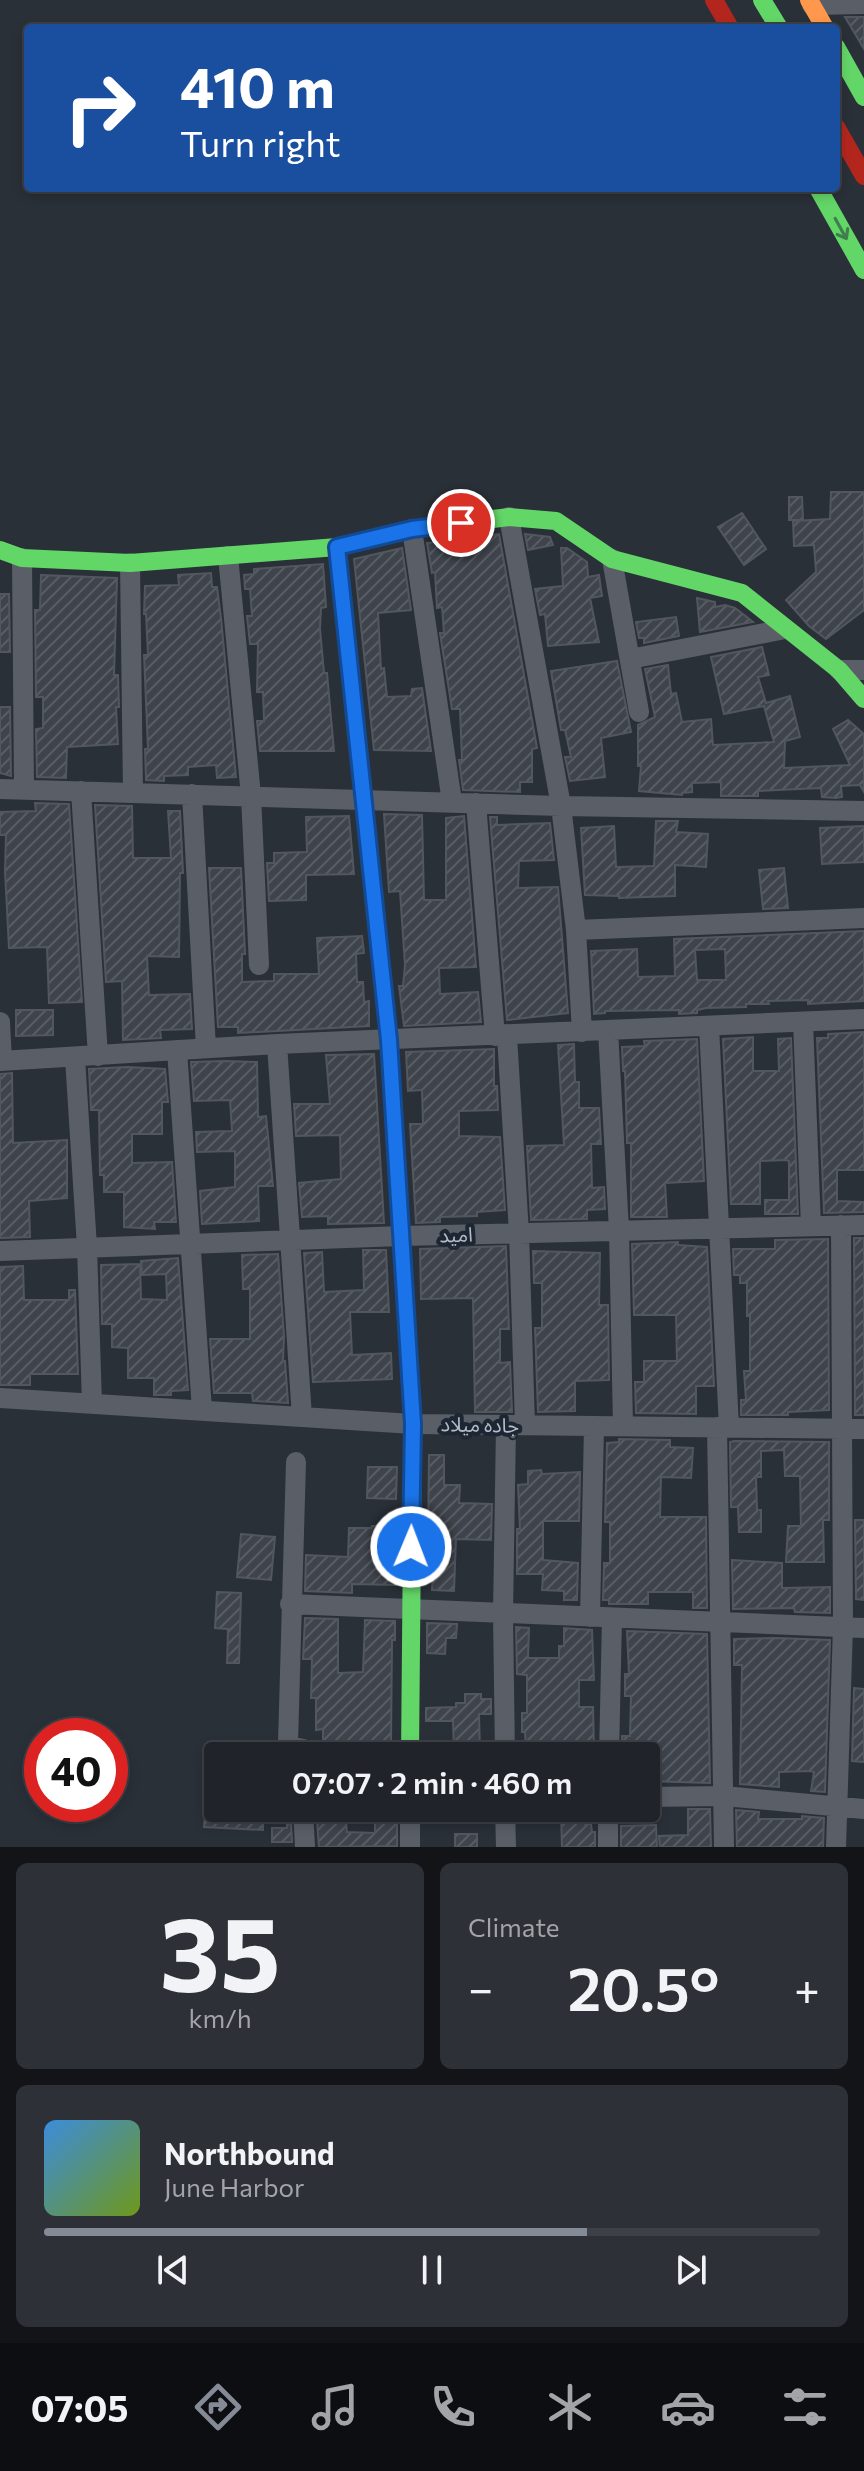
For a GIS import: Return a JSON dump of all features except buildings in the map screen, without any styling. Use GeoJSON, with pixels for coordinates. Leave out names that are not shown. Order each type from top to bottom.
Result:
{"type":"FeatureCollection","features":[{"type":"Feature","properties":{"kind":"main road"},"geometry":{"type":"LineString","coordinates":[[714,0],[728,24]]}},
{"type":"Feature","properties":{"kind":"main road"},"geometry":{"type":"LineString","coordinates":[[762,0],[777,24]]}},
{"type":"Feature","properties":{"kind":"main road"},"geometry":{"type":"LineString","coordinates":[[811,2],[823,24]]}},
{"type":"Feature","properties":{"kind":"main road"},"geometry":{"type":"LineString","coordinates":[[840,54],[864,97]]}},
{"type":"Feature","properties":{"kind":"main road"},"geometry":{"type":"LineString","coordinates":[[840,134],[864,176]]}},
{"type":"Feature","properties":{"kind":"main road"},"geometry":{"type":"LineString","coordinates":[[820,192],[864,270]]}},
{"type":"Feature","properties":{"kind":"main road"},"geometry":{"type":"LineString","coordinates":[[0,550],[22,558],[130,563],[337,547],[412,529],[509,517],[556,521],[612,559],[742,593],[839,670],[864,699]]}},
{"type":"Feature","properties":{"kind":"main road"},"geometry":{"type":"LineString","coordinates":[[337,547],[389,1040],[413,1424],[410,1742]]}},
{"type":"Feature","properties":{"kind":"street"},"geometry":{"type":"LineString","coordinates":[[811,2],[864,4]]}},
{"type":"Feature","properties":{"kind":"street"},"geometry":{"type":"LineString","coordinates":[[509,517],[561,806],[576,930],[582,1032]]}},
{"type":"Feature","properties":{"kind":"street"},"geometry":{"type":"LineString","coordinates":[[412,529],[452,802]]}},
{"type":"Feature","properties":{"kind":"street"},"geometry":{"type":"LineString","coordinates":[[228,556],[251,796],[259,965]]}},
{"type":"Feature","properties":{"kind":"street"},"geometry":{"type":"LineString","coordinates":[[22,558],[24,789]]}},
{"type":"Feature","properties":{"kind":"street"},"geometry":{"type":"LineString","coordinates":[[612,559],[639,712]]}},
{"type":"Feature","properties":{"kind":"street"},"geometry":{"type":"LineString","coordinates":[[130,563],[133,792]]}},
{"type":"Feature","properties":{"kind":"street"},"geometry":{"type":"LineString","coordinates":[[630,659],[785,629]]}},
{"type":"Feature","properties":{"kind":"street"},"geometry":{"type":"LineString","coordinates":[[839,670],[864,670]]}},
{"type":"Feature","properties":{"kind":"street"},"geometry":{"type":"LineString","coordinates":[[0,789],[561,806],[864,811]]}},
{"type":"Feature","properties":{"kind":"street"},"geometry":{"type":"LineString","coordinates":[[81,791],[98,1056]]}},
{"type":"Feature","properties":{"kind":"street"},"geometry":{"type":"LineString","coordinates":[[192,794],[206,1048]]}},
{"type":"Feature","properties":{"kind":"street"},"geometry":{"type":"LineString","coordinates":[[476,803],[519,1233],[516,1426],[503,1614],[505,1742]]}},
{"type":"Feature","properties":{"kind":"street"},"geometry":{"type":"LineString","coordinates":[[576,930],[864,918]]}},
{"type":"Feature","properties":{"kind":"street"},"geometry":{"type":"LineString","coordinates":[[0,1022],[1,1061],[277,1044],[864,1019]]}},
{"type":"Feature","properties":{"kind":"street"},"geometry":{"type":"LineString","coordinates":[[803,1022],[811,1226]]}},
{"type":"Feature","properties":{"kind":"street"},"geometry":{"type":"LineString","coordinates":[[709,1026],[720,1227],[723,1427],[720,1622],[724,1847]]}},
{"type":"Feature","properties":{"kind":"street"},"geometry":{"type":"LineString","coordinates":[[608,1030],[619,1230],[623,1426]]}},
{"type":"Feature","properties":{"kind":"street"},"geometry":{"type":"LineString","coordinates":[[277,1044],[302,1417]]}},
{"type":"Feature","properties":{"kind":"street"},"geometry":{"type":"LineString","coordinates":[[177,1050],[202,1410]]}},
{"type":"Feature","properties":{"kind":"street"},"geometry":{"type":"LineString","coordinates":[[75,1058],[87,1247],[92,1404]]}},
{"type":"Feature","properties":{"kind":"street"},"geometry":{"type":"LineString","coordinates":[[836,1847],[854,1627],[843,1428],[841,1225]]}},
{"type":"Feature","properties":{"kind":"street","name":"امید"},"geometry":{"type":"LineString","coordinates":[[0,1251],[401,1236],[864,1225]]}},
{"type":"Feature","properties":{"kind":"street","name":"جاده میلاد"},"geometry":{"type":"LineString","coordinates":[[0,1398],[413,1424],[864,1429]]}},
{"type":"Feature","properties":{"kind":"street"},"geometry":{"type":"LineString","coordinates":[[590,1617],[594,1426]]}},
{"type":"Feature","properties":{"kind":"street"},"geometry":{"type":"LineString","coordinates":[[288,1742],[296,1462]]}},
{"type":"Feature","properties":{"kind":"street"},"geometry":{"type":"LineString","coordinates":[[290,1604],[854,1627]]}},
{"type":"Feature","properties":{"kind":"street"},"geometry":{"type":"LineString","coordinates":[[609,1742],[612,1618]]}},
{"type":"Feature","properties":{"kind":"street"},"geometry":{"type":"LineString","coordinates":[[660,1797],[724,1796],[864,1809]]}},
{"type":"Feature","properties":{"kind":"street"},"geometry":{"type":"LineString","coordinates":[[304,1822],[305,1847]]}},
{"type":"Feature","properties":{"kind":"street"},"geometry":{"type":"LineString","coordinates":[[410,1822],[410,1847]]}},
{"type":"Feature","properties":{"kind":"street"},"geometry":{"type":"LineString","coordinates":[[505,1822],[506,1847]]}},
{"type":"Feature","properties":{"kind":"street"},"geometry":{"type":"LineString","coordinates":[[608,1822],[608,1847]]}},
{"type":"Feature","properties":{"kind":"traffic: fast"},"geometry":{"type":"LineString","coordinates":[[762,0],[777,24]]}},
{"type":"Feature","properties":{"kind":"traffic: fast"},"geometry":{"type":"LineString","coordinates":[[840,54],[864,97]]}},
{"type":"Feature","properties":{"kind":"traffic: fast"},"geometry":{"type":"LineString","coordinates":[[820,192],[864,270]]}},
{"type":"Feature","properties":{"kind":"traffic: fast"},"geometry":{"type":"LineString","coordinates":[[0,550],[22,558],[130,563],[337,547],[412,529],[509,517],[556,521],[612,559],[742,593],[839,670],[864,699]]}},
{"type":"Feature","properties":{"kind":"traffic: fast"},"geometry":{"type":"LineString","coordinates":[[376,917],[389,1040],[413,1424],[410,1742]]}},
{"type":"Feature","properties":{"kind":"traffic: slow"},"geometry":{"type":"LineString","coordinates":[[809,0],[823,24]]}},
{"type":"Feature","properties":{"kind":"traffic: slow"},"geometry":{"type":"LineString","coordinates":[[337,547],[376,917]]}},
{"type":"Feature","properties":{"kind":"traffic: jam"},"geometry":{"type":"LineString","coordinates":[[714,0],[728,24]]}},
{"type":"Feature","properties":{"kind":"traffic: jam"},"geometry":{"type":"LineString","coordinates":[[840,134],[864,176]]}},
{"type":"Feature","properties":{"kind":"route"},"geometry":{"type":"LineString","coordinates":[[411,1547],[413,1424],[389,1040],[337,547],[412,529],[461,523]]}}]}
